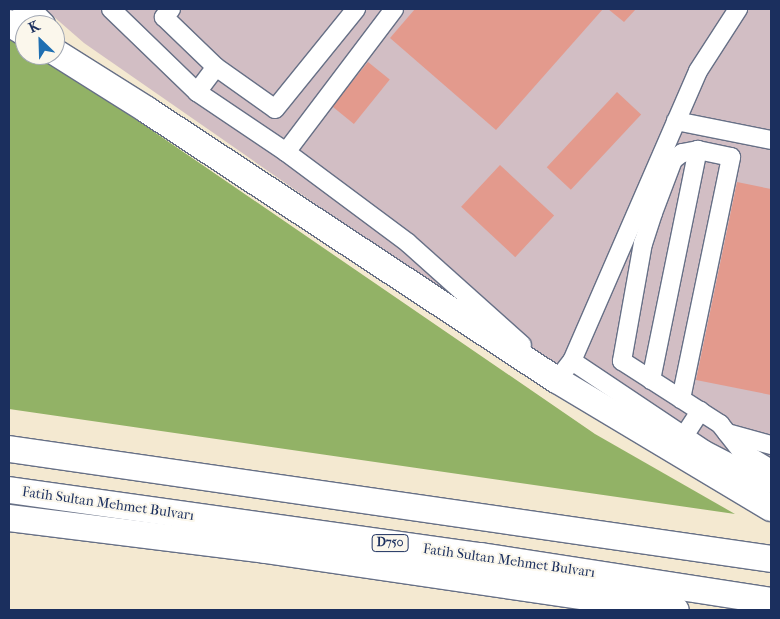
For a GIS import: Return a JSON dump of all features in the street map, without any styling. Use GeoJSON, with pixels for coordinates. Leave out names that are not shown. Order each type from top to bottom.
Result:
{"type":"FeatureCollection","features":[{"type":"Feature","properties":{"kind":"highway"},"geometry":{"type":"LineString","coordinates":[[65,43],[147,110]]}},
{"type":"Feature","properties":{"kind":"highway"},"geometry":{"type":"LineString","coordinates":[[65,58],[564,371],[771,508]]}},
{"type":"Feature","properties":{"kind":"highway"},"geometry":{"type":"LineString","coordinates":[[9,450],[771,559]]}},
{"type":"Feature","properties":{"kind":"highway","name":"Fatih Sultan Mehmet Bulvarı"},"geometry":{"type":"LineString","coordinates":[[9,490],[481,556],[771,601]]}},
{"type":"Feature","properties":{"kind":"highway"},"geometry":{"type":"LineString","coordinates":[[9,518],[265,550],[676,610]]}},
{"type":"Feature","properties":{"kind":"street"},"geometry":{"type":"LineString","coordinates":[[111,9],[197,92],[286,152],[408,243],[525,348],[684,436],[705,450],[771,484]]}},
{"type":"Feature","properties":{"kind":"street"},"geometry":{"type":"LineString","coordinates":[[171,9],[164,17],[216,67],[275,109],[356,9]]}},
{"type":"Feature","properties":{"kind":"street"},"geometry":{"type":"LineString","coordinates":[[286,152],[394,9]]}},
{"type":"Feature","properties":{"kind":"street"},"geometry":{"type":"LineString","coordinates":[[564,371],[698,71],[738,9]]}},
{"type":"Feature","properties":{"kind":"street"},"geometry":{"type":"LineString","coordinates":[[197,92],[216,67]]}},
{"type":"Feature","properties":{"kind":"street"},"geometry":{"type":"LineString","coordinates":[[676,121],[771,140]]}},
{"type":"Feature","properties":{"kind":"street"},"geometry":{"type":"LineString","coordinates":[[651,380],[698,150]]}},
{"type":"Feature","properties":{"kind":"street"},"geometry":{"type":"LineString","coordinates":[[681,399],[731,157],[698,150],[682,153],[673,160],[644,242],[622,361],[724,428],[771,445]]}},
{"type":"Feature","properties":{"kind":"street"},"geometry":{"type":"LineString","coordinates":[[684,436],[700,411]]}},
{"type":"Feature","properties":{"kind":"street"},"geometry":{"type":"LineString","coordinates":[[705,450],[724,428]]}},
{"type":"Feature","properties":{"kind":"street"},"geometry":{"type":"LineString","coordinates":[[724,428],[741,451],[771,468]]}},
{"type":"Feature","properties":{"kind":"shaded area"},"geometry":{"type":"Polygon","coordinates":[[[45,9],[771,9],[771,481],[712,464],[468,310],[84,43],[65,26],[65,15],[52,15],[45,9]]]}},
{"type":"Feature","properties":{"kind":"green space"},"geometry":{"type":"Polygon","coordinates":[[[9,32],[15,36],[15,65],[57,65],[595,434],[735,514],[9,409],[9,32]]]}},
{"type":"Feature","properties":{"kind":"building"},"geometry":{"type":"Polygon","coordinates":[[[415,9],[603,9],[496,130],[390,38],[415,9]]]}},
{"type":"Feature","properties":{"kind":"building"},"geometry":{"type":"Polygon","coordinates":[[[608,9],[636,9],[624,22],[608,9]]]}},
{"type":"Feature","properties":{"kind":"building"},"geometry":{"type":"Polygon","coordinates":[[[368,62],[390,80],[354,124],[332,106],[368,62]]]}},
{"type":"Feature","properties":{"kind":"building"},"geometry":{"type":"Polygon","coordinates":[[[617,92],[641,115],[571,190],[547,167],[617,92]]]}},
{"type":"Feature","properties":{"kind":"building"},"geometry":{"type":"Polygon","coordinates":[[[500,165],[554,215],[515,257],[461,207],[500,165]]]}},
{"type":"Feature","properties":{"kind":"building"},"geometry":{"type":"Polygon","coordinates":[[[737,182],[771,189],[771,395],[696,380],[737,182]]]}}]}
